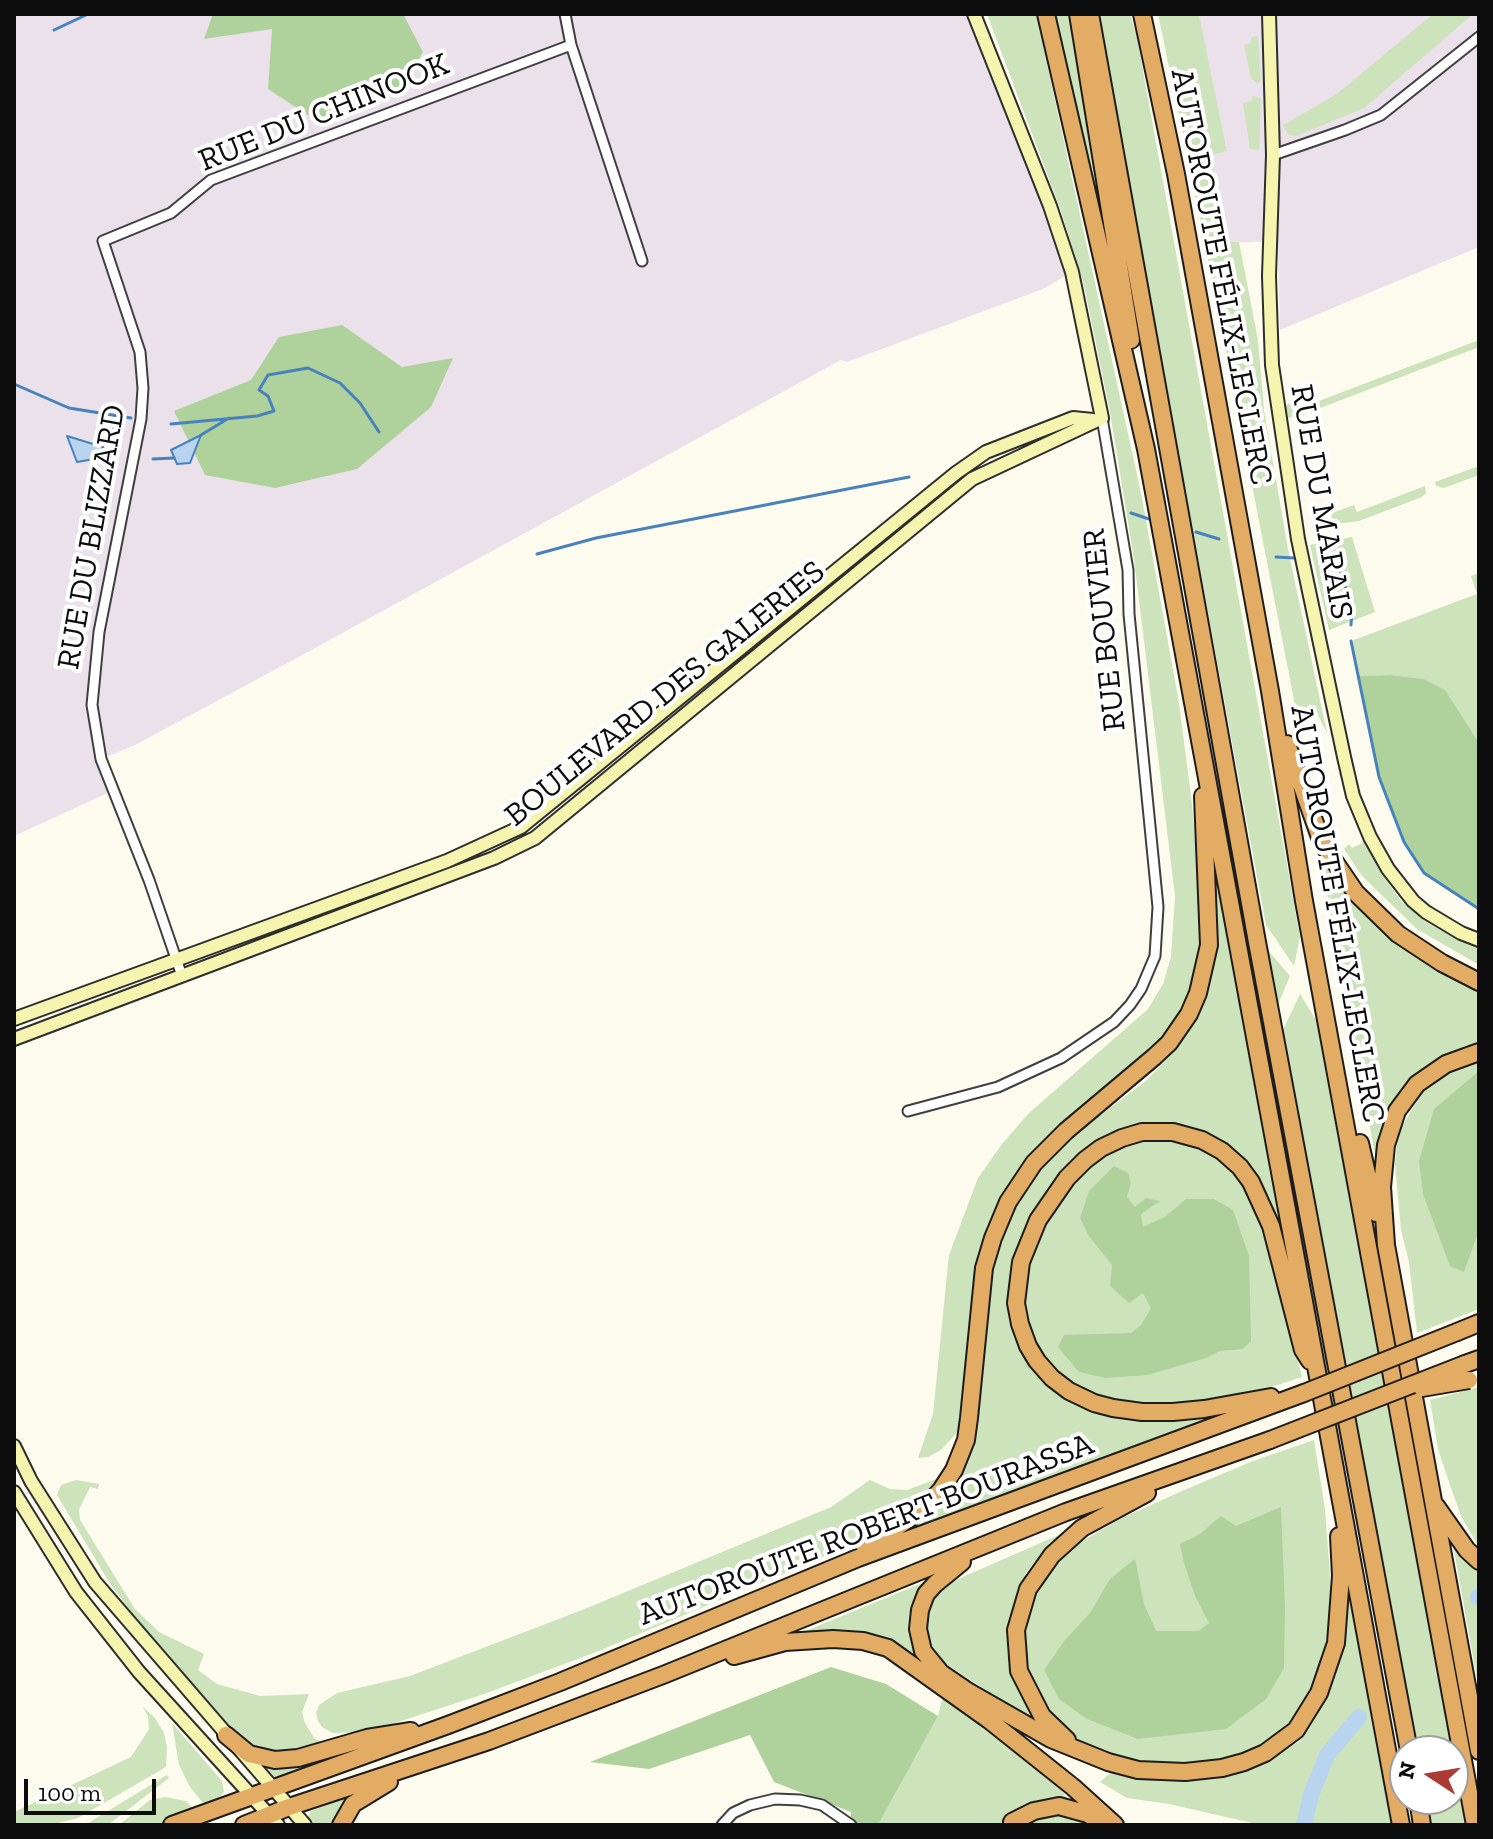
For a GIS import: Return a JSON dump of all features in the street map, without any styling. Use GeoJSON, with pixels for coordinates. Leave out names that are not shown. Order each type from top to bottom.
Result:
{"type":"FeatureCollection","features":[{"type":"Feature","properties":{"kind":"highway"},"geometry":{"type":"LineString","coordinates":[[1046,14],[1146,449],[1401,1825]]}},
{"type":"Feature","properties":{"kind":"highway"},"geometry":{"type":"LineString","coordinates":[[1078,14],[1139,384],[1146,449]]}},
{"type":"Feature","properties":{"kind":"highway"},"geometry":{"type":"LineString","coordinates":[[1090,14],[1257,942],[1406,1735]]}},
{"type":"Feature","properties":{"kind":"highway","name":"AUTOROUTE FÉLIX-LECLERC"},"geometry":{"type":"LineString","coordinates":[[1142,14],[1176,174],[1270,691],[1304,901],[1475,1825]]}},
{"type":"Feature","properties":{"kind":"highway"},"geometry":{"type":"LineString","coordinates":[[1270,691],[1296,775],[1322,843],[1335,865],[1356,893],[1398,934],[1442,963],[1479,982]]}},
{"type":"Feature","properties":{"kind":"highway"},"geometry":{"type":"LineString","coordinates":[[858,1558],[870,1544],[925,1507],[954,1470],[968,1429],[984,1268],[1008,1202],[1034,1163],[1066,1131],[1169,1043],[1194,1003],[1209,945],[1210,917],[1200,731]]}},
{"type":"Feature","properties":{"kind":"highway"},"geometry":{"type":"LineString","coordinates":[[1304,901],[1378,1222],[1386,1245]]}},
{"type":"Feature","properties":{"kind":"highway"},"geometry":{"type":"LineString","coordinates":[[1479,1052],[1446,1064],[1417,1084],[1397,1111],[1386,1145],[1382,1187],[1386,1245],[1479,1751]]}},
{"type":"Feature","properties":{"kind":"highway"},"geometry":{"type":"LineString","coordinates":[[1318,1372],[1303,1350],[1271,1226],[1251,1182],[1222,1151],[1202,1140],[1173,1132],[1142,1132],[1101,1148],[1067,1178],[1038,1220],[1021,1262],[1016,1303],[1024,1335],[1037,1361],[1052,1378],[1069,1391],[1113,1408],[1173,1412],[1263,1403],[1304,1393],[1479,1323]]}},
{"type":"Feature","properties":{"kind":"highway","name":"AUTOROUTE ROBERT-BOURASSA"},"geometry":{"type":"LineString","coordinates":[[244,1825],[274,1820],[289,1807],[411,1768],[663,1675],[1066,1512],[1187,1471],[1385,1394],[1473,1370]]}},
{"type":"Feature","properties":{"kind":"highway","name":"AUTOROUTE ROBERT-BOURASSA"},"geometry":{"type":"LineString","coordinates":[[172,1825],[251,1795],[274,1790],[560,1682],[858,1558],[1263,1403]]}},
{"type":"Feature","properties":{"kind":"highway"},"geometry":{"type":"LineString","coordinates":[[983,1547],[944,1575],[926,1594],[920,1610],[918,1629],[923,1651],[941,1673],[1032,1729],[1081,1751],[1138,1770],[1185,1772],[1244,1762],[1265,1753],[1296,1730],[1319,1693],[1336,1643],[1341,1576],[1335,1467]]}},
{"type":"Feature","properties":{"kind":"highway"},"geometry":{"type":"LineString","coordinates":[[1081,1751],[1042,1716],[1019,1671],[1016,1630],[1028,1589],[1052,1555],[1082,1528],[1187,1471]]}},
{"type":"Feature","properties":{"kind":"highway"},"geometry":{"type":"LineString","coordinates":[[1432,1500],[1467,1550],[1479,1561]]}},
{"type":"Feature","properties":{"kind":"highway"},"geometry":{"type":"LineString","coordinates":[[663,1675],[785,1642],[863,1641],[888,1648],[989,1720],[1115,1825]]}},
{"type":"Feature","properties":{"kind":"highway"},"geometry":{"type":"LineString","coordinates":[[226,1735],[249,1754],[275,1760],[298,1758],[367,1738],[448,1725]]}},
{"type":"Feature","properties":{"kind":"highway"},"geometry":{"type":"LineString","coordinates":[[341,1825],[353,1804],[411,1768]]}},
{"type":"Feature","properties":{"kind":"highway"},"geometry":{"type":"LineString","coordinates":[[1016,1824],[1034,1811],[1059,1806],[1088,1814],[1105,1825]]}},
{"type":"Feature","properties":{"kind":"street"},"geometry":{"type":"LineString","coordinates":[[565,14],[571,45],[642,261]]}},
{"type":"Feature","properties":{"kind":"street","name":"RUE BOUVIER"},"geometry":{"type":"LineString","coordinates":[[908,1111],[998,1087],[1061,1058],[1114,1022],[1146,981],[1155,956],[1158,907],[1129,614],[1128,570],[1072,272],[1050,206],[974,14]]}},
{"type":"Feature","properties":{"kind":"street","name":"RUE DU MARAIS"},"geometry":{"type":"LineString","coordinates":[[1269,14],[1273,155],[1269,276],[1272,365],[1298,539],[1353,796],[1388,869],[1413,901],[1439,921],[1479,940]]}},
{"type":"Feature","properties":{"kind":"street"},"geometry":{"type":"LineString","coordinates":[[1273,155],[1381,115],[1479,37]]}},
{"type":"Feature","properties":{"kind":"street","name":"RUE DU CHINOOK"},"geometry":{"type":"LineString","coordinates":[[103,241],[171,213],[211,180],[571,45]]}},
{"type":"Feature","properties":{"kind":"street","name":"RUE DU BLIZZARD"},"geometry":{"type":"LineString","coordinates":[[103,241],[140,352],[143,388],[141,419],[99,632],[92,705],[101,759],[182,976]]}},
{"type":"Feature","properties":{"kind":"street","name":"BOULEVARD DES GALERIES"},"geometry":{"type":"LineString","coordinates":[[14,1019],[447,861],[521,827],[956,473],[986,452],[1073,418],[1098,419]]}},
{"type":"Feature","properties":{"kind":"street","name":"BOULEVARD DES GALERIES"},"geometry":{"type":"LineString","coordinates":[[14,1039],[494,858],[535,838],[972,479],[1098,419]]}},
{"type":"Feature","properties":{"kind":"street"},"geometry":{"type":"LineString","coordinates":[[14,1446],[31,1481],[95,1582],[305,1825]]}},
{"type":"Feature","properties":{"kind":"street"},"geometry":{"type":"LineString","coordinates":[[14,1492],[76,1592],[139,1672],[274,1820]]}},
{"type":"Feature","properties":{"kind":"street"},"geometry":{"type":"LineString","coordinates":[[722,1825],[733,1813],[775,1799],[822,1805],[851,1825]]}},
{"type":"Feature","properties":{"kind":"shaded area"},"geometry":{"type":"Polygon","coordinates":[[[14,14],[973,14],[1072,272],[1043,289],[847,362],[841,360],[293,660],[137,744],[102,759],[114,790],[14,836],[14,14]]]}},
{"type":"Feature","properties":{"kind":"shaded area"},"geometry":{"type":"Polygon","coordinates":[[[1198,14],[1479,14],[1479,247],[1280,330],[1278,241],[1230,243],[1211,154],[1227,151],[1198,14]]]}},
{"type":"Feature","properties":{"kind":"green space"},"geometry":{"type":"Polygon","coordinates":[[[213,14],[403,14],[423,52],[403,87],[317,121],[268,89],[272,29],[204,39],[213,14]]]}},
{"type":"Feature","properties":{"kind":"green space"},"geometry":{"type":"Polygon","coordinates":[[[987,14],[1036,14],[1141,493],[1179,703],[1202,921],[1198,961],[1183,1010],[1164,1036],[1040,1145],[1017,1173],[997,1206],[983,1244],[975,1280],[962,1420],[956,1434],[941,1450],[918,1458],[933,1414],[949,1255],[978,1178],[1029,1113],[1148,1009],[1163,984],[1171,957],[1175,896],[1134,559],[1110,412],[1084,285],[1061,211],[987,14]]]}},
{"type":"Feature","properties":{"kind":"green space"},"geometry":{"type":"Polygon","coordinates":[[[1054,14],[1072,14],[1108,263],[1079,131],[1054,14]]]}},
{"type":"Feature","properties":{"kind":"green space"},"geometry":{"type":"Polygon","coordinates":[[[1097,14],[1130,14],[1137,38],[1300,937],[1294,966],[1266,925],[1097,14]]]}},
{"type":"Feature","properties":{"kind":"green space"},"geometry":{"type":"Polygon","coordinates":[[[1158,14],[1198,14],[1200,20],[1227,151],[1211,155],[1230,242],[1239,242],[1258,340],[1264,410],[1288,549],[1327,733],[1315,709],[1309,704],[1303,719],[1295,705],[1158,14]]]}},
{"type":"Feature","properties":{"kind":"green space"},"geometry":{"type":"Polygon","coordinates":[[[1433,14],[1473,14],[1364,108],[1296,136],[1289,135],[1283,125],[1337,94],[1433,14]]]}},
{"type":"Feature","properties":{"kind":"green space"},"geometry":{"type":"Polygon","coordinates":[[[1258,36],[1261,81],[1257,83],[1251,78],[1244,45],[1251,43],[1251,37],[1258,36]]]}},
{"type":"Feature","properties":{"kind":"green space"},"geometry":{"type":"Polygon","coordinates":[[[1253,96],[1261,98],[1259,150],[1250,149],[1243,103],[1252,101],[1253,96]]]}},
{"type":"Feature","properties":{"kind":"green space"},"geometry":{"type":"Polygon","coordinates":[[[342,325],[402,367],[453,358],[431,407],[357,469],[275,488],[205,475],[174,411],[251,380],[279,337],[342,325]]]}},
{"type":"Feature","properties":{"kind":"green space"},"geometry":{"type":"Polygon","coordinates":[[[1479,340],[1479,347],[1297,417],[1287,418],[1286,405],[1297,401],[1298,409],[1479,340]]]}},
{"type":"Feature","properties":{"kind":"green space"},"geometry":{"type":"Polygon","coordinates":[[[1479,466],[1479,475],[1444,488],[1436,486],[1435,482],[1479,466]]]}},
{"type":"Feature","properties":{"kind":"green space"},"geometry":{"type":"Polygon","coordinates":[[[1425,486],[1426,493],[1422,497],[1359,521],[1336,524],[1331,519],[1332,513],[1354,505],[1357,512],[1425,486]]]}},
{"type":"Feature","properties":{"kind":"green space"},"geometry":{"type":"Polygon","coordinates":[[[1352,537],[1375,612],[1329,630],[1310,545],[1352,537]]]}},
{"type":"Feature","properties":{"kind":"green space"},"geometry":{"type":"Polygon","coordinates":[[[1479,573],[1479,743],[1444,690],[1424,679],[1391,675],[1357,676],[1351,641],[1477,594],[1471,576],[1479,573]]]}},
{"type":"Feature","properties":{"kind":"green space"},"geometry":{"type":"Polygon","coordinates":[[[1391,675],[1424,679],[1445,690],[1479,743],[1479,909],[1424,873],[1404,842],[1379,777],[1357,676],[1391,675]]]}},
{"type":"Feature","properties":{"kind":"green space"},"geometry":{"type":"Polygon","coordinates":[[[1213,835],[1283,1235],[1280,1236],[1241,1159],[1138,1127],[1061,1175],[1010,1301],[1048,1383],[1088,1411],[1142,1419],[1223,1415],[911,1531],[935,1513],[958,1478],[992,1254],[1015,1204],[1042,1164],[1073,1136],[1147,1080],[1176,1049],[1198,1012],[1210,974],[1217,917],[1213,835]]]}},
{"type":"Feature","properties":{"kind":"green space"},"geometry":{"type":"Polygon","coordinates":[[[1364,842],[1401,901],[1426,922],[1454,938],[1479,947],[1479,965],[1417,929],[1362,876],[1344,849],[1349,844],[1352,848],[1364,842]]]}},
{"type":"Feature","properties":{"kind":"green space"},"geometry":{"type":"Polygon","coordinates":[[[1318,845],[1438,970],[1479,991],[1479,1047],[1429,1068],[1405,1087],[1391,1107],[1376,1160],[1318,845]]]}},
{"type":"Feature","properties":{"kind":"green space"},"geometry":{"type":"Polygon","coordinates":[[[1266,948],[1290,976],[1277,1007],[1266,948]]]}},
{"type":"Feature","properties":{"kind":"green space"},"geometry":{"type":"Polygon","coordinates":[[[1300,994],[1316,1020],[1449,1735],[1414,1735],[1282,1032],[1300,994]]]}},
{"type":"Feature","properties":{"kind":"green space"},"geometry":{"type":"Polygon","coordinates":[[[1479,1058],[1479,1309],[1417,1333],[1409,1262],[1401,1230],[1395,1164],[1398,1133],[1425,1087],[1445,1069],[1479,1058]]]}},
{"type":"Feature","properties":{"kind":"green space"},"geometry":{"type":"Polygon","coordinates":[[[1479,1071],[1479,1230],[1464,1272],[1450,1266],[1423,1194],[1419,1161],[1434,1109],[1479,1071]]]}},
{"type":"Feature","properties":{"kind":"green space"},"geometry":{"type":"Polygon","coordinates":[[[1140,1138],[1189,1140],[1231,1165],[1248,1190],[1264,1224],[1302,1377],[1250,1394],[1178,1405],[1121,1404],[1091,1396],[1054,1372],[1039,1352],[1022,1308],[1022,1285],[1041,1226],[1083,1170],[1113,1148],[1140,1138]]]}},
{"type":"Feature","properties":{"kind":"green space"},"geometry":{"type":"Polygon","coordinates":[[[1114,1166],[1128,1173],[1131,1183],[1127,1197],[1135,1207],[1146,1198],[1160,1201],[1141,1214],[1143,1227],[1165,1217],[1186,1199],[1214,1199],[1233,1210],[1249,1256],[1251,1341],[1243,1349],[1220,1351],[1147,1375],[1106,1378],[1079,1372],[1058,1347],[1064,1335],[1131,1333],[1141,1325],[1151,1308],[1143,1293],[1129,1303],[1110,1286],[1112,1265],[1089,1236],[1080,1218],[1089,1191],[1114,1166]]]}},
{"type":"Feature","properties":{"kind":"green space"},"geometry":{"type":"Polygon","coordinates":[[[1479,1387],[1479,1547],[1461,1516],[1438,1449],[1430,1400],[1479,1387]]]}},
{"type":"Feature","properties":{"kind":"green space"},"geometry":{"type":"Polygon","coordinates":[[[1314,1440],[1325,1509],[1331,1590],[1328,1631],[1321,1665],[1311,1693],[1296,1717],[1255,1749],[1235,1757],[1184,1763],[1136,1760],[1103,1752],[1063,1730],[1048,1712],[1027,1669],[1024,1638],[1027,1613],[1034,1593],[1063,1553],[1118,1520],[1182,1491],[1314,1440]]]}},
{"type":"Feature","properties":{"kind":"green space"},"geometry":{"type":"Polygon","coordinates":[[[939,1478],[906,1510],[851,1545],[596,1652],[484,1694],[367,1732],[333,1733],[318,1721],[316,1713],[319,1705],[337,1693],[410,1676],[582,1610],[831,1507],[870,1480],[890,1489],[907,1490],[939,1478]]]}},
{"type":"Feature","properties":{"kind":"green space"},"geometry":{"type":"Polygon","coordinates":[[[76,1480],[99,1484],[98,1489],[90,1487],[79,1510],[80,1520],[135,1609],[159,1632],[204,1654],[198,1670],[217,1684],[260,1696],[309,1694],[302,1712],[304,1721],[314,1738],[323,1743],[287,1751],[254,1747],[242,1739],[156,1646],[111,1585],[57,1495],[61,1485],[76,1480]]]}},
{"type":"Feature","properties":{"kind":"green space"},"geometry":{"type":"Polygon","coordinates":[[[1281,1507],[1284,1668],[1266,1699],[1226,1729],[1138,1739],[1087,1719],[1059,1699],[1044,1670],[1065,1640],[1090,1613],[1110,1579],[1135,1559],[1144,1604],[1156,1631],[1199,1631],[1209,1623],[1196,1598],[1180,1544],[1200,1534],[1221,1516],[1236,1526],[1281,1507]]]}},
{"type":"Feature","properties":{"kind":"green space"},"geometry":{"type":"Polygon","coordinates":[[[1077,1527],[1049,1543],[1026,1573],[1009,1623],[1007,1648],[1016,1680],[1037,1722],[937,1656],[928,1641],[926,1625],[930,1608],[942,1586],[1077,1527]]]}},
{"type":"Feature","properties":{"kind":"green space"},"geometry":{"type":"Polygon","coordinates":[[[1453,1545],[1465,1561],[1479,1570],[1479,1690],[1453,1545]]]}},
{"type":"Feature","properties":{"kind":"green space"},"geometry":{"type":"Polygon","coordinates":[[[932,1579],[911,1628],[917,1656],[890,1640],[865,1633],[807,1634],[806,1631],[932,1579]]]}},
{"type":"Feature","properties":{"kind":"green space"},"geometry":{"type":"Polygon","coordinates":[[[1349,1581],[1389,1793],[1389,1815],[1393,1815],[1395,1825],[1261,1825],[1169,1804],[1127,1798],[1100,1782],[1114,1770],[1170,1780],[1233,1774],[1300,1741],[1338,1668],[1349,1581]]]}},
{"type":"Feature","properties":{"kind":"green space"},"geometry":{"type":"Polygon","coordinates":[[[831,1667],[886,1684],[938,1716],[878,1825],[850,1825],[851,1812],[774,1782],[750,1735],[649,1769],[590,1762],[831,1667]]]}},
{"type":"Feature","properties":{"kind":"green space"},"geometry":{"type":"Polygon","coordinates":[[[943,1696],[1062,1791],[1088,1825],[878,1825],[938,1716],[943,1696]]]}},
{"type":"Feature","properties":{"kind":"green space"},"geometry":{"type":"Polygon","coordinates":[[[143,1707],[155,1718],[164,1733],[166,1767],[78,1818],[49,1825],[14,1825],[14,1812],[131,1757],[149,1729],[143,1707]]]}},
{"type":"Feature","properties":{"kind":"green space"},"geometry":{"type":"Polygon","coordinates":[[[172,1723],[222,1781],[224,1792],[215,1803],[156,1825],[119,1825],[150,1800],[165,1797],[186,1801],[192,1807],[203,1803],[190,1787],[179,1765],[172,1723]]]}},
{"type":"Feature","properties":{"kind":"green space"},"geometry":{"type":"Polygon","coordinates":[[[376,1743],[278,1779],[251,1755],[376,1743]]]}},
{"type":"Feature","properties":{"kind":"green space"},"geometry":{"type":"Polygon","coordinates":[[[167,1775],[169,1778],[108,1825],[85,1825],[167,1775]]]}},
{"type":"Feature","properties":{"kind":"green space"},"geometry":{"type":"Polygon","coordinates":[[[358,1793],[336,1825],[316,1825],[308,1817],[311,1811],[358,1793]]]}},
{"type":"Feature","properties":{"kind":"green space"},"geometry":{"type":"Polygon","coordinates":[[[1428,1815],[1464,1815],[1466,1825],[1430,1825],[1428,1815]]]}},
{"type":"Feature","properties":{"kind":"water"},"geometry":{"type":"Polygon","coordinates":[[[201,435],[190,463],[177,464],[171,450],[201,435]]]}},
{"type":"Feature","properties":{"kind":"water"},"geometry":{"type":"Polygon","coordinates":[[[67,436],[103,447],[100,458],[77,462],[67,436]]]}},
{"type":"Feature","properties":{"kind":"waterway"},"geometry":{"type":"LineString","coordinates":[[54,30],[88,14]]}},
{"type":"Feature","properties":{"kind":"waterway"},"geometry":{"type":"LineString","coordinates":[[171,424],[257,416],[274,411],[268,396],[259,390],[268,375],[308,368],[340,383],[360,403],[379,432]]}},
{"type":"Feature","properties":{"kind":"waterway"},"geometry":{"type":"LineString","coordinates":[[14,384],[69,408],[131,418]]}},
{"type":"Feature","properties":{"kind":"waterway"},"geometry":{"type":"LineString","coordinates":[[97,444],[122,417]]}},
{"type":"Feature","properties":{"kind":"waterway"},"geometry":{"type":"LineString","coordinates":[[201,435],[229,418]]}},
{"type":"Feature","properties":{"kind":"waterway"},"geometry":{"type":"LineString","coordinates":[[153,459],[174,458]]}},
{"type":"Feature","properties":{"kind":"waterway"},"geometry":{"type":"LineString","coordinates":[[537,554],[596,538],[909,477]]}},
{"type":"Feature","properties":{"kind":"waterway"},"geometry":{"type":"LineString","coordinates":[[1131,513],[1149,519]]}},
{"type":"Feature","properties":{"kind":"waterway"},"geometry":{"type":"LineString","coordinates":[[1196,532],[1219,539]]}},
{"type":"Feature","properties":{"kind":"waterway"},"geometry":{"type":"LineString","coordinates":[[1321,556],[1328,556],[1339,567],[1352,609],[1351,625]]}},
{"type":"Feature","properties":{"kind":"waterway"},"geometry":{"type":"LineString","coordinates":[[1276,557],[1294,558]]}},
{"type":"Feature","properties":{"kind":"waterway"},"geometry":{"type":"LineString","coordinates":[[1351,641],[1379,777],[1404,842],[1424,873],[1479,909]]}},
{"type":"Feature","properties":{"kind":"waterway"},"geometry":{"type":"LineString","coordinates":[[1304,1825],[1311,1795],[1327,1755],[1359,1717]]}}]}
